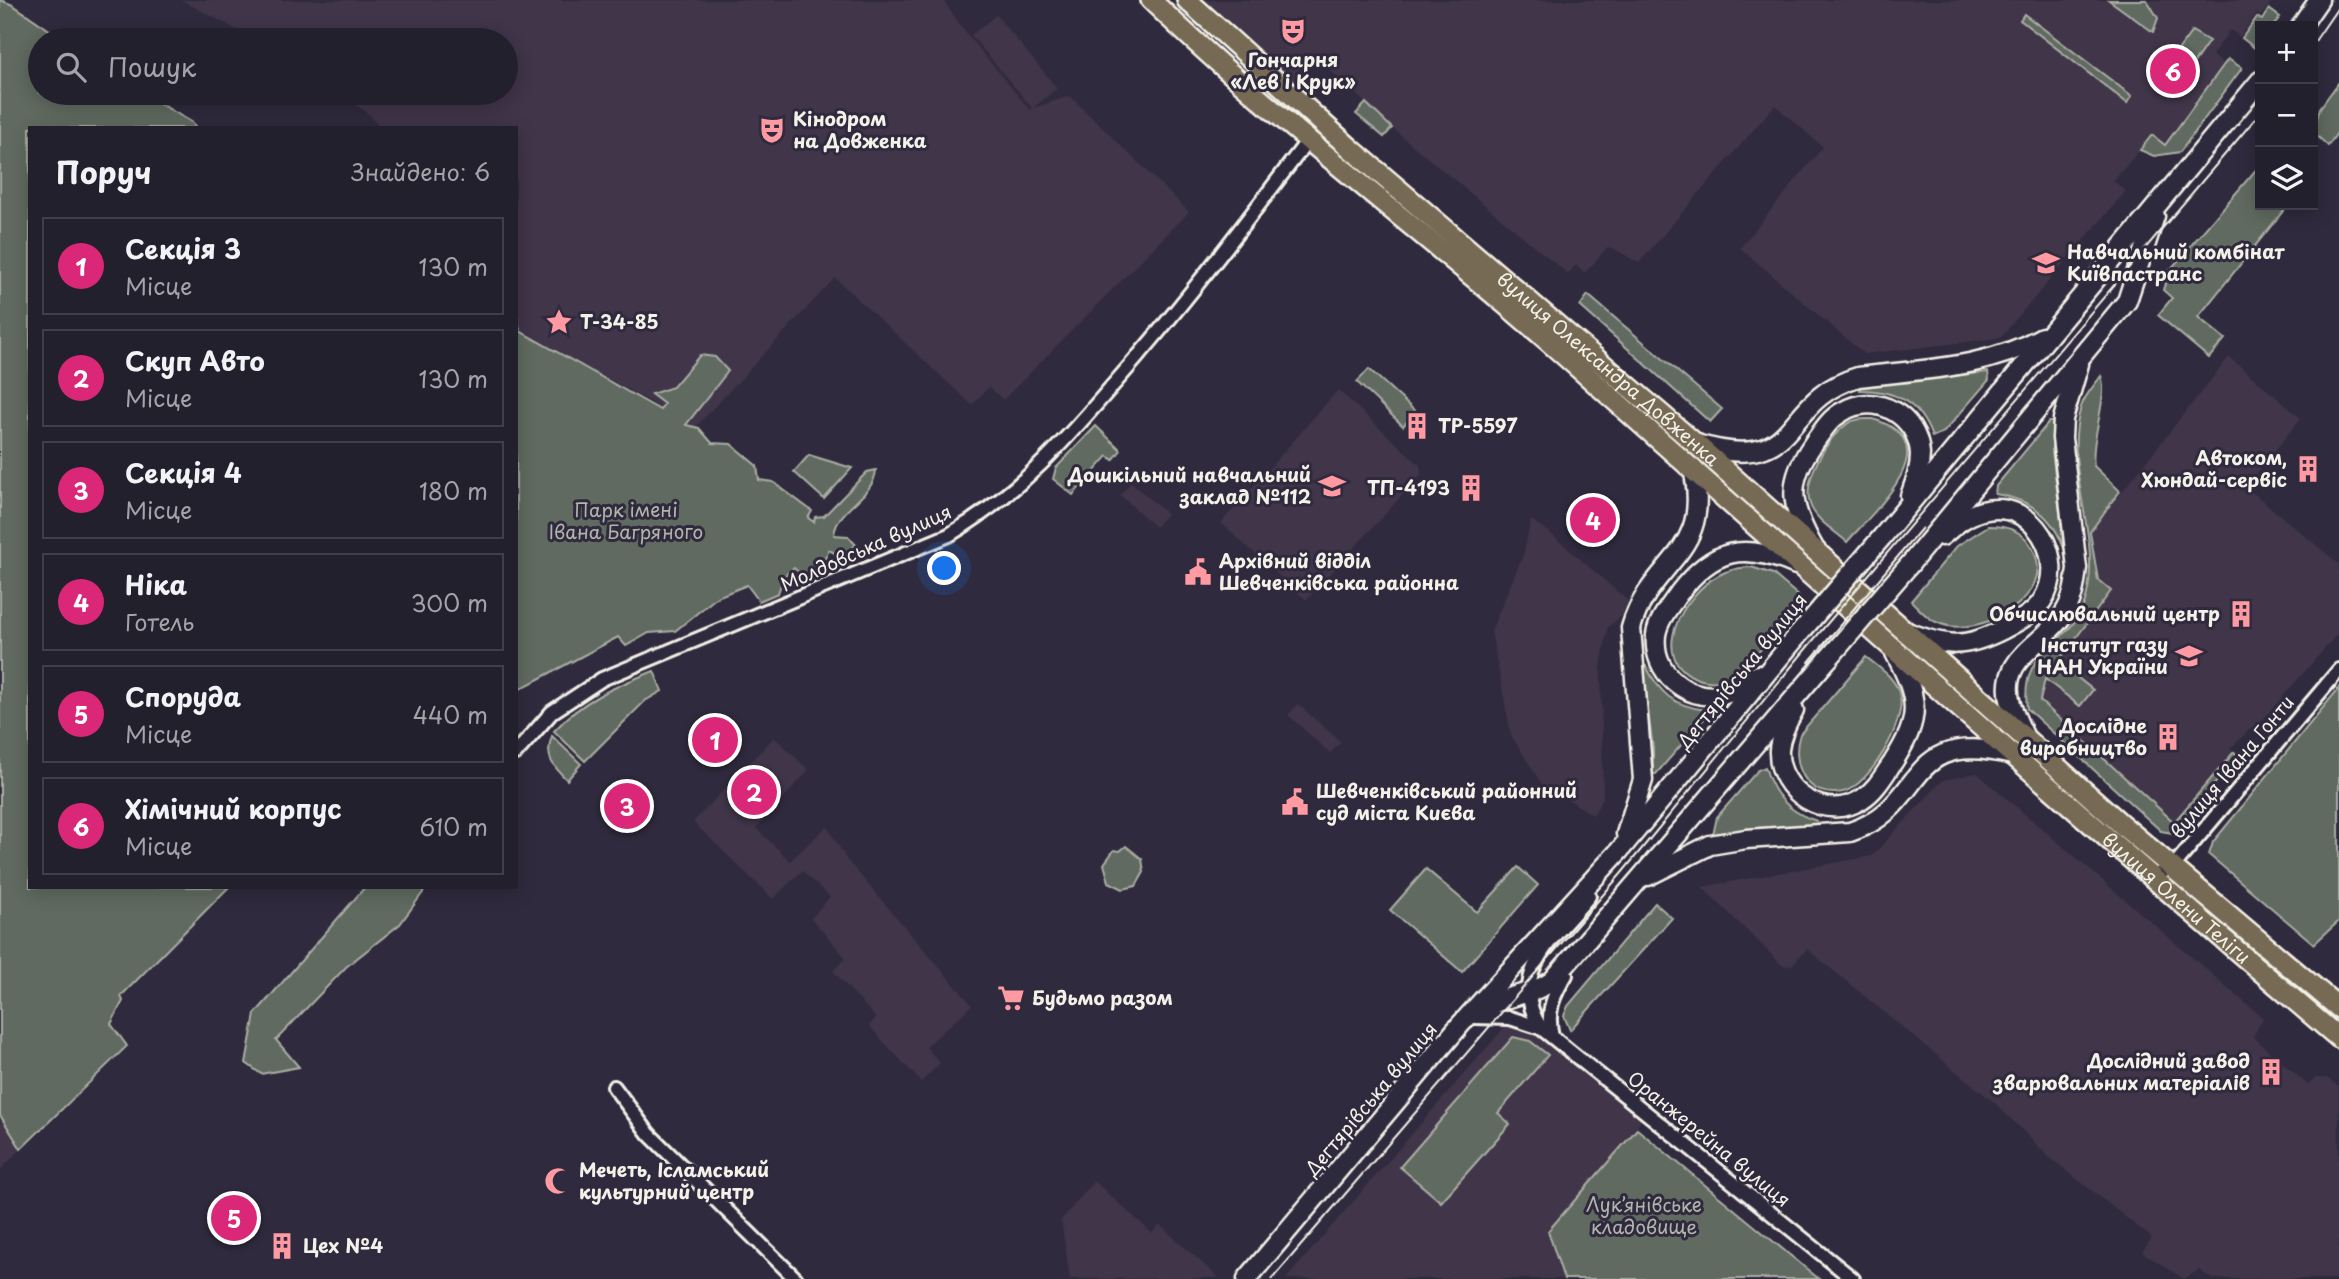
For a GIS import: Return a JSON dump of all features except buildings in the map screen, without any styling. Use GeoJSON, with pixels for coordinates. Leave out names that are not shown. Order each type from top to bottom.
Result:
{"type":"FeatureCollection","features":[{"type":"Feature","properties":{"kind":"main road","name":"вулиця Олександра Довженка"},"geometry":{"type":"LineString","coordinates":[[1151,0],[1693,469],[1812,562]]}},
{"type":"Feature","properties":{"kind":"main road","name":"вулиця Олександра Довженка"},"geometry":{"type":"LineString","coordinates":[[1187,0],[1340,139],[1696,444],[1812,562],[2020,747]]}},
{"type":"Feature","properties":{"kind":"main road"},"geometry":{"type":"LineString","coordinates":[[2304,21],[2319,0]]}},
{"type":"Feature","properties":{"kind":"main road","name":"Дегтярівська вулиця"},"geometry":{"type":"LineString","coordinates":[[1247,1279],[1467,1021],[1619,851],[1729,721],[1775,662],[1904,511],[2258,84]]}},
{"type":"Feature","properties":{"kind":"main road"},"geometry":{"type":"LineString","coordinates":[[1467,1021],[1501,999],[1529,994],[1552,981],[1910,564],[2127,301],[2162,199]]}},
{"type":"Feature","properties":{"kind":"main road"},"geometry":{"type":"LineString","coordinates":[[1696,444],[1731,453],[1756,452],[1776,443],[1820,395],[1841,382],[1858,377],[1970,365],[2010,353],[2051,331]]}},
{"type":"Feature","properties":{"kind":"main road"},"geometry":{"type":"LineString","coordinates":[[1639,881],[1710,845],[1746,839],[1850,832],[1888,812],[1929,761],[1952,751],[2020,747],[2010,704],[2011,674],[2029,646],[2062,617],[2075,586],[2077,568],[2062,438],[2063,419],[2081,355]]}},
{"type":"Feature","properties":{"kind":"main road"},"geometry":{"type":"LineString","coordinates":[[1775,662],[1734,692],[1698,695],[1687,691],[1667,675],[1658,658],[1656,634],[1666,611],[1696,572],[1721,555],[1759,552],[1812,562],[1798,517],[1794,485],[1796,472],[1831,419],[1853,406],[1880,405],[1901,416],[1915,432],[1919,469],[1904,511]]}},
{"type":"Feature","properties":{"kind":"main road","name":"вулиця Олександра Довженка"},"geometry":{"type":"LineString","coordinates":[[1619,851],[1636,811],[1643,780],[1631,628],[1638,608],[1695,526],[1699,496],[1693,469]]}},
{"type":"Feature","properties":{"kind":"main road"},"geometry":{"type":"LineString","coordinates":[[1807,685],[1781,738],[1782,771],[1793,790],[1811,803],[1833,807],[1848,806],[1860,801],[1880,782],[1913,726],[1915,699],[1898,639],[1951,645],[1980,640],[2031,612],[2041,601],[2052,571],[2052,556],[2039,530],[2021,516],[2000,510],[1969,516],[1910,564]]}},
{"type":"Feature","properties":{"kind":"main road","name":"вулиця Олени Теліги"},"geometry":{"type":"LineString","coordinates":[[2020,747],[2172,868],[2339,1008]]}},
{"type":"Feature","properties":{"kind":"main road","name":"вулиця Олени Теліги"},"geometry":{"type":"LineString","coordinates":[[2020,747],[2147,872],[2339,1038]]}},
{"type":"Feature","properties":{"kind":"street","name":"Молдовська вулиця"},"geometry":{"type":"LineString","coordinates":[[518,750],[552,712],[602,679],[948,535],[990,510],[1034,472],[1144,350],[1309,139]]}},
{"type":"Feature","properties":{"kind":"street","name":"вулиця Івана Гонти"},"geometry":{"type":"LineString","coordinates":[[2147,872],[2155,875],[2172,868],[2339,670]]}},
{"type":"Feature","properties":{"kind":"street"},"geometry":{"type":"LineString","coordinates":[[1541,1028],[1533,1015],[1529,994],[1531,969],[1589,896],[1599,873]]}},
{"type":"Feature","properties":{"kind":"street"},"geometry":{"type":"LineString","coordinates":[[1552,1037],[1549,1024],[1551,1002],[1585,945]]}},
{"type":"Feature","properties":{"kind":"street"},"geometry":{"type":"LineString","coordinates":[[1467,1021],[1510,1018],[1541,1028]]}},
{"type":"Feature","properties":{"kind":"street","name":"Оранжерейна вулиця"},"geometry":{"type":"LineString","coordinates":[[1541,1028],[1853,1279]]}},
{"type":"Feature","properties":{"kind":"street"},"geometry":{"type":"LineString","coordinates":[[614,1087],[649,1134],[796,1279]]}},
{"type":"Feature","properties":{"kind":"shaded area"},"geometry":{"type":"Polygon","coordinates":[[[181,0],[943,0],[963,29],[1030,110],[1032,108],[971,35],[996,15],[1057,88],[1033,108],[1070,96],[1189,212],[1003,400],[989,387],[972,405],[835,278],[691,432],[649,401],[518,330],[518,126],[378,126],[369,114],[356,105],[518,105],[518,28],[234,28],[181,0]]]}},
{"type":"Feature","properties":{"kind":"shaded area"},"geometry":{"type":"Polygon","coordinates":[[[1200,0],[2273,0],[2261,16],[2256,14],[2240,37],[2230,30],[2212,55],[2224,64],[2165,145],[2152,136],[2113,181],[2126,191],[2000,338],[1864,354],[1740,248],[1823,147],[1775,105],[1639,263],[1613,248],[1607,248],[1585,273],[1576,265],[1568,274],[1400,135],[1319,60],[1292,85],[1200,0]]]}},
{"type":"Feature","properties":{"kind":"shaded area","name":"Інститут газу НАН України"},"geometry":{"type":"Polygon","coordinates":[[[2229,357],[2301,418],[2246,487],[2339,564],[2339,632],[2253,731],[2250,729],[2230,749],[2233,752],[2174,821],[2040,702],[2042,682],[2056,662],[2098,580],[2090,532],[2229,357]]]}},
{"type":"Feature","properties":{"kind":"shaded area","name":"Дошкільний навчальний заклад №112"},"geometry":{"type":"Polygon","coordinates":[[[1338,390],[1420,465],[1421,475],[1306,600],[1221,523],[1338,390]]]}},
{"type":"Feature","properties":{"kind":"shaded area"},"geometry":{"type":"Polygon","coordinates":[[[1131,482],[1167,514],[1155,527],[1120,495],[1131,482]]]}},
{"type":"Feature","properties":{"kind":"shaded area"},"geometry":{"type":"Polygon","coordinates":[[[1531,520],[1549,532],[1634,606],[1608,627],[1601,667],[1603,798],[1593,815],[1541,783],[1511,735],[1491,631],[1523,555],[1531,520]]]}},
{"type":"Feature","properties":{"kind":"shaded area"},"geometry":{"type":"Polygon","coordinates":[[[1298,704],[1341,742],[1330,753],[1288,715],[1298,704]]]}},
{"type":"Feature","properties":{"kind":"shaded area"},"geometry":{"type":"Polygon","coordinates":[[[774,737],[809,770],[756,828],[790,861],[827,826],[847,860],[972,1005],[926,1047],[940,1063],[921,1082],[869,1026],[876,1018],[833,971],[846,958],[811,918],[830,897],[802,871],[773,899],[693,822],[774,737]]]}},
{"type":"Feature","properties":{"kind":"shaded area","name":"Дослідний завод зварювальних матеріалів"},"geometry":{"type":"Polygon","coordinates":[[[1977,773],[2263,1018],[2253,1037],[2263,1046],[2308,1085],[2315,1078],[2327,1078],[2339,1087],[2339,1279],[2212,1279],[2199,1270],[2184,1279],[2142,1252],[2152,1238],[2049,1157],[1996,1104],[1807,949],[1791,966],[1782,965],[1702,887],[1872,856],[1943,780],[1977,773]]]}},
{"type":"Feature","properties":{"kind":"shaded area"},"geometry":{"type":"Polygon","coordinates":[[[1509,1022],[1537,1033],[1552,1044],[1641,1120],[1629,1140],[1548,1231],[1564,1279],[1286,1279],[1509,1022]]]}},
{"type":"Feature","properties":{"kind":"shaded area"},"geometry":{"type":"Polygon","coordinates":[[[0,1115],[21,1149],[0,1170],[0,1115]]]}},
{"type":"Feature","properties":{"kind":"shaded area"},"geometry":{"type":"Polygon","coordinates":[[[1094,1181],[1152,1233],[1160,1225],[1219,1278],[1070,1279],[1061,1220],[1094,1181]]]}},
{"type":"Feature","properties":{"kind":"green space"},"geometry":{"type":"Polygon","coordinates":[[[0,0],[13,5],[47,28],[28,28],[28,105],[162,105],[195,126],[28,126],[28,889],[227,889],[121,996],[123,1001],[111,1024],[127,1046],[21,1149],[0,1115],[0,0]]]}},
{"type":"Feature","properties":{"kind":"green space"},"geometry":{"type":"Polygon","coordinates":[[[2109,0],[2147,0],[2158,18],[2153,32],[2109,0]]]}},
{"type":"Feature","properties":{"kind":"green space"},"geometry":{"type":"Polygon","coordinates":[[[2269,9],[2280,17],[2277,21],[2255,21],[2255,48],[2242,38],[2257,17],[2262,20],[2269,9]]]}},
{"type":"Feature","properties":{"kind":"green space"},"geometry":{"type":"Polygon","coordinates":[[[2024,14],[2132,96],[2127,103],[2020,20],[2024,14]]]}},
{"type":"Feature","properties":{"kind":"green space"},"geometry":{"type":"Polygon","coordinates":[[[2192,31],[2209,41],[2193,64],[2176,53],[2192,31]]]}},
{"type":"Feature","properties":{"kind":"green space"},"geometry":{"type":"Polygon","coordinates":[[[2228,59],[2242,68],[2180,152],[2154,156],[2140,150],[2152,135],[2165,145],[2228,59]]]}},
{"type":"Feature","properties":{"kind":"green space"},"geometry":{"type":"Polygon","coordinates":[[[2339,82],[2339,130],[2328,146],[2318,137],[2320,108],[2339,82]]]}},
{"type":"Feature","properties":{"kind":"green space"},"geometry":{"type":"Polygon","coordinates":[[[1366,103],[1392,128],[1384,137],[1356,114],[1366,103]]]}},
{"type":"Feature","properties":{"kind":"green space"},"geometry":{"type":"Polygon","coordinates":[[[2255,171],[2255,210],[2284,210],[2198,317],[2225,339],[2209,358],[2158,315],[2172,298],[2163,290],[2169,271],[2255,171]]]}},
{"type":"Feature","properties":{"kind":"green space"},"geometry":{"type":"Polygon","coordinates":[[[1588,295],[1722,409],[1710,422],[1580,306],[1588,295]]]}},
{"type":"Feature","properties":{"kind":"green space","name":"Парк імені Івана Багряного"},"geometry":{"type":"Polygon","coordinates":[[[518,320],[520,331],[660,410],[664,404],[651,394],[673,387],[700,355],[715,357],[728,371],[686,425],[699,428],[712,443],[731,444],[757,466],[759,480],[773,482],[812,511],[808,518],[814,522],[815,517],[824,516],[867,472],[876,470],[869,488],[837,525],[834,535],[848,536],[856,545],[842,557],[829,550],[822,565],[806,579],[794,568],[784,576],[778,593],[759,601],[747,585],[717,597],[675,631],[649,633],[626,646],[618,637],[518,690],[518,320]]]}},
{"type":"Feature","properties":{"kind":"green space"},"geometry":{"type":"Polygon","coordinates":[[[1369,369],[1416,412],[1403,426],[1357,382],[1369,369]]]}},
{"type":"Feature","properties":{"kind":"green space"},"geometry":{"type":"Polygon","coordinates":[[[1988,372],[1989,380],[1944,432],[1932,437],[1920,415],[1904,400],[1884,392],[1860,390],[1860,387],[1988,372]]]}},
{"type":"Feature","properties":{"kind":"green space"},"geometry":{"type":"Polygon","coordinates":[[[2101,376],[2103,394],[2093,455],[2094,466],[2120,491],[2090,532],[2098,580],[2111,591],[2058,662],[2093,690],[2080,706],[2045,679],[2040,701],[2174,822],[2234,752],[2239,756],[2172,833],[2161,831],[2027,709],[2027,687],[2031,670],[2039,657],[2071,626],[2087,594],[2089,548],[2078,477],[2076,430],[2082,403],[2101,376]]]}},
{"type":"Feature","properties":{"kind":"green space"},"geometry":{"type":"Polygon","coordinates":[[[1873,419],[1895,430],[1906,444],[1906,460],[1900,478],[1888,495],[1847,542],[1813,510],[1810,504],[1810,483],[1818,460],[1840,430],[1853,421],[1873,419]]]}},
{"type":"Feature","properties":{"kind":"green space"},"geometry":{"type":"Polygon","coordinates":[[[2049,422],[2053,422],[2052,451],[2065,551],[2054,528],[2039,512],[2030,505],[1995,494],[1996,486],[2049,422]]]}},
{"type":"Feature","properties":{"kind":"green space"},"geometry":{"type":"Polygon","coordinates":[[[1096,426],[1121,450],[1113,460],[1108,456],[1073,495],[1053,479],[1056,468],[1096,426]]]}},
{"type":"Feature","properties":{"kind":"green space"},"geometry":{"type":"Polygon","coordinates":[[[809,455],[852,468],[824,499],[794,472],[809,455]]]}},
{"type":"Feature","properties":{"kind":"green space"},"geometry":{"type":"Polygon","coordinates":[[[1988,526],[2012,529],[2026,539],[2037,563],[2035,581],[2026,596],[2011,610],[1993,620],[1953,626],[1932,620],[1911,601],[1957,546],[1988,526]]]}},
{"type":"Feature","properties":{"kind":"green space"},"geometry":{"type":"Polygon","coordinates":[[[1751,567],[1773,574],[1801,598],[1743,668],[1725,679],[1698,679],[1682,669],[1674,656],[1672,642],[1683,610],[1706,584],[1719,575],[1751,567]]]}},
{"type":"Feature","properties":{"kind":"green space"},"geometry":{"type":"Polygon","coordinates":[[[1866,657],[1887,674],[1898,690],[1900,708],[1897,722],[1884,752],[1864,778],[1843,792],[1819,790],[1810,785],[1799,767],[1797,745],[1800,734],[1866,657]]]}},
{"type":"Feature","properties":{"kind":"green space"},"geometry":{"type":"Polygon","coordinates":[[[1646,666],[1669,697],[1685,705],[1706,710],[1704,719],[1656,774],[1653,774],[1653,748],[1642,667],[1646,666]]]}},
{"type":"Feature","properties":{"kind":"green space"},"geometry":{"type":"Polygon","coordinates":[[[654,671],[662,691],[645,701],[585,761],[554,731],[588,702],[654,671]]]}},
{"type":"Feature","properties":{"kind":"green space"},"geometry":{"type":"Polygon","coordinates":[[[2339,688],[2339,921],[2314,944],[2209,855],[2213,842],[2339,688]]]}},
{"type":"Feature","properties":{"kind":"green space"},"geometry":{"type":"Polygon","coordinates":[[[552,736],[581,764],[567,780],[551,761],[549,750],[552,736]]]}},
{"type":"Feature","properties":{"kind":"green space"},"geometry":{"type":"Polygon","coordinates":[[[1765,767],[1768,777],[1784,802],[1798,813],[1817,821],[1817,824],[1713,835],[1717,817],[1758,770],[1765,767]]]}},
{"type":"Feature","properties":{"kind":"green space"},"geometry":{"type":"Polygon","coordinates":[[[1126,846],[1142,859],[1144,872],[1136,886],[1123,889],[1109,882],[1104,864],[1114,850],[1120,851],[1126,846]]]}},
{"type":"Feature","properties":{"kind":"green space"},"geometry":{"type":"Polygon","coordinates":[[[1518,867],[1538,885],[1462,972],[1390,910],[1426,869],[1477,912],[1518,867]]]}},
{"type":"Feature","properties":{"kind":"green space"},"geometry":{"type":"Polygon","coordinates":[[[363,889],[426,889],[400,924],[346,967],[276,1040],[299,1067],[261,1074],[246,1063],[255,1014],[363,889]]]}},
{"type":"Feature","properties":{"kind":"green space"},"geometry":{"type":"Polygon","coordinates":[[[1655,903],[1672,918],[1570,1030],[1564,1016],[1568,1006],[1655,903]]]}},
{"type":"Feature","properties":{"kind":"green space"},"geometry":{"type":"Polygon","coordinates":[[[1513,1037],[1530,1041],[1548,1055],[1498,1113],[1510,1124],[1441,1202],[1400,1167],[1513,1037]]]}},
{"type":"Feature","properties":{"kind":"green space","name":"Лукʼянівське кладовище"},"geometry":{"type":"Polygon","coordinates":[[[1637,1129],[1819,1279],[1564,1279],[1548,1231],[1637,1129]]]}},
{"type":"Feature","properties":{"kind":"tram line"},"geometry":{"type":"LineString","coordinates":[[2318,37],[2339,6]]}},
{"type":"Feature","properties":{"kind":"tram line"},"geometry":{"type":"LineString","coordinates":[[1272,1279],[1621,874],[1810,644],[2255,119]]}},
{"type":"Feature","properties":{"kind":"tram line"},"geometry":{"type":"LineString","coordinates":[[1809,662],[1922,528]]}},
{"type":"Feature","properties":{"kind":"place","name":"Гончарня «Лев і Крук»"},"geometry":{"type":"Point","coordinates":[1293,31]}},
{"type":"Feature","properties":{"kind":"place","name":"Хімічний корпус"},"geometry":{"type":"Point","coordinates":[2173,71]}},
{"type":"Feature","properties":{"kind":"place","name":"Кінодром на Довженка"},"geometry":{"type":"Point","coordinates":[772,130]}},
{"type":"Feature","properties":{"kind":"place","name":"Навчальний комбінат Київпастранс"},"geometry":{"type":"Point","coordinates":[2046,263]}},
{"type":"Feature","properties":{"kind":"place","name":"Т-34-85"},"geometry":{"type":"Point","coordinates":[559,322]}},
{"type":"Feature","properties":{"kind":"place","name":"ТР-5597"},"geometry":{"type":"Point","coordinates":[1417,426]}},
{"type":"Feature","properties":{"kind":"place","name":"Автоком, Хюндай-сервіс"},"geometry":{"type":"Point","coordinates":[2308,469]}},
{"type":"Feature","properties":{"kind":"place","name":"Дошкільний навчальний заклад №112"},"geometry":{"type":"Point","coordinates":[1332,486]}},
{"type":"Feature","properties":{"kind":"place","name":"ТП-4193"},"geometry":{"type":"Point","coordinates":[1471,488]}},
{"type":"Feature","properties":{"kind":"place","name":"Ніка"},"geometry":{"type":"Point","coordinates":[1593,520]}},
{"type":"Feature","properties":{"kind":"place","name":"Архівний відділ Шевченківська районна"},"geometry":{"type":"Point","coordinates":[1198,572]}},
{"type":"Feature","properties":{"kind":"place","name":"Обчислювальний центр"},"geometry":{"type":"Point","coordinates":[2241,614]}},
{"type":"Feature","properties":{"kind":"place","name":"Інститут газу НАН України"},"geometry":{"type":"Point","coordinates":[2189,656]}},
{"type":"Feature","properties":{"kind":"place","name":"Дослідне виробництво"},"geometry":{"type":"Point","coordinates":[2168,737]}},
{"type":"Feature","properties":{"kind":"place","name":"Секція 3"},"geometry":{"type":"Point","coordinates":[715,740]}},
{"type":"Feature","properties":{"kind":"place","name":"Скуп Авто"},"geometry":{"type":"Point","coordinates":[754,792]}},
{"type":"Feature","properties":{"kind":"place","name":"Шевченківський районний суд міста Києва"},"geometry":{"type":"Point","coordinates":[1295,802]}},
{"type":"Feature","properties":{"kind":"place","name":"Секція 4"},"geometry":{"type":"Point","coordinates":[627,806]}},
{"type":"Feature","properties":{"kind":"place","name":"Будьмо разом"},"geometry":{"type":"Point","coordinates":[1011,998]}},
{"type":"Feature","properties":{"kind":"place","name":"Дослідний завод зварювальних матеріалів"},"geometry":{"type":"Point","coordinates":[2271,1072]}},
{"type":"Feature","properties":{"kind":"place","name":"Мечеть, Ісламський культурний центр"},"geometry":{"type":"Point","coordinates":[558,1181]}},
{"type":"Feature","properties":{"kind":"place","name":"Споруда"},"geometry":{"type":"Point","coordinates":[234,1218]}},
{"type":"Feature","properties":{"kind":"place","name":"Цех №4"},"geometry":{"type":"Point","coordinates":[282,1246]}}]}
